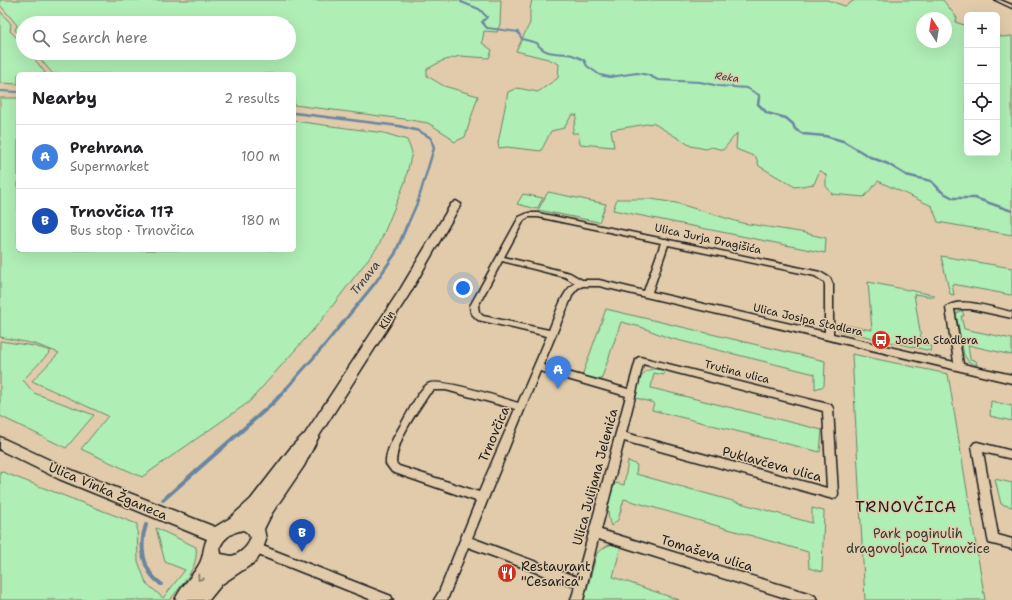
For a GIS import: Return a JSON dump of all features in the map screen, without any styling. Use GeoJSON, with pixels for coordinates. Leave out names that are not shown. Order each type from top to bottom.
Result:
{"type":"FeatureCollection","features":[{"type":"Feature","properties":{"kind":"street"},"geometry":{"type":"LineString","coordinates":[[997,0],[1012,7]]}},
{"type":"Feature","properties":{"kind":"street","name":"Klin"},"geometry":{"type":"LineString","coordinates":[[256,530],[266,508],[299,462],[314,432],[406,290],[456,204]]}},
{"type":"Feature","properties":{"kind":"street","name":"Ulica Jurja Dragišića"},"geometry":{"type":"LineString","coordinates":[[500,258],[521,219],[528,215],[538,215],[817,274],[823,277],[829,285],[829,337]]}},
{"type":"Feature","properties":{"kind":"street"},"geometry":{"type":"LineString","coordinates":[[647,294],[666,241]]}},
{"type":"Feature","properties":{"kind":"street"},"geometry":{"type":"LineString","coordinates":[[500,258],[474,306],[476,315],[480,318],[551,334]]}},
{"type":"Feature","properties":{"kind":"street","name":"Ulica Josipa Stadlera"},"geometry":{"type":"LineString","coordinates":[[500,258],[566,275],[580,283],[599,283],[1012,379]]}},
{"type":"Feature","properties":{"kind":"street","name":"Trnovčica"},"geometry":{"type":"LineString","coordinates":[[440,600],[569,292],[571,288],[580,283]]}},
{"type":"Feature","properties":{"kind":"street"},"geometry":{"type":"LineString","coordinates":[[959,367],[950,308],[958,305],[966,305],[1012,315]]}},
{"type":"Feature","properties":{"kind":"street","name":"Ulica Julijana Jelenića"},"geometry":{"type":"LineString","coordinates":[[577,600],[640,360]]}},
{"type":"Feature","properties":{"kind":"street","name":"Trutina ulica"},"geometry":{"type":"LineString","coordinates":[[640,360],[828,408]]}},
{"type":"Feature","properties":{"kind":"street"},"geometry":{"type":"LineString","coordinates":[[537,367],[631,394]]}},
{"type":"Feature","properties":{"kind":"street"},"geometry":{"type":"LineString","coordinates":[[482,498],[396,470],[390,462],[394,447],[426,391],[432,386],[446,386],[520,407]]}},
{"type":"Feature","properties":{"kind":"street","name":"Puklavčeva ulica"},"geometry":{"type":"LineString","coordinates":[[620,436],[833,494],[828,408]]}},
{"type":"Feature","properties":{"kind":"street","name":"Klin"},"geometry":{"type":"LineString","coordinates":[[236,522],[256,505],[291,456],[314,432]]}},
{"type":"Feature","properties":{"kind":"street","name":"Ulica Vinka Žganeca"},"geometry":{"type":"LineString","coordinates":[[0,443],[64,474],[216,536]]}},
{"type":"Feature","properties":{"kind":"street"},"geometry":{"type":"LineString","coordinates":[[1012,455],[977,446],[993,539],[1012,544]]}},
{"type":"Feature","properties":{"kind":"street"},"geometry":{"type":"LineString","coordinates":[[198,600],[216,578],[223,572],[245,560],[255,548],[258,542],[256,530],[248,523],[236,522],[222,530],[216,536],[211,548],[215,559],[225,565],[238,563]]}},
{"type":"Feature","properties":{"kind":"street","name":"Tomaševa ulica"},"geometry":{"type":"LineString","coordinates":[[595,533],[810,600]]}},
{"type":"Feature","properties":{"kind":"street"},"geometry":{"type":"LineString","coordinates":[[465,541],[582,584]]}},
{"type":"Feature","properties":{"kind":"street"},"geometry":{"type":"LineString","coordinates":[[255,548],[386,600]]}},
{"type":"Feature","properties":{"kind":"street"},"geometry":{"type":"LineString","coordinates":[[184,600],[206,569],[212,554]]}},
{"type":"Feature","properties":{"kind":"green space"},"geometry":{"type":"Polygon","coordinates":[[[0,0],[501,0],[500,24],[497,32],[484,31],[482,43],[492,50],[489,58],[460,56],[442,61],[427,69],[427,76],[444,86],[478,96],[465,137],[454,142],[449,136],[428,123],[296,105],[296,72],[51,72],[41,60],[296,60],[296,16],[16,16],[16,24],[0,5],[0,0]]]}},
{"type":"Feature","properties":{"kind":"green space"},"geometry":{"type":"Polygon","coordinates":[[[532,0],[827,0],[845,6],[855,0],[943,0],[957,18],[955,22],[964,25],[964,156],[1000,156],[1000,36],[1012,36],[1012,235],[938,222],[932,206],[878,181],[864,197],[832,194],[826,186],[826,175],[820,170],[814,184],[795,187],[759,166],[756,157],[736,149],[737,133],[723,150],[712,147],[706,149],[691,146],[653,123],[611,130],[614,147],[580,144],[578,133],[572,133],[577,115],[572,115],[564,128],[551,131],[541,151],[507,147],[499,148],[498,143],[508,92],[517,88],[538,92],[558,78],[559,64],[548,59],[516,51],[530,23],[530,9],[532,0]]]}},
{"type":"Feature","properties":{"kind":"green space"},"geometry":{"type":"Polygon","coordinates":[[[0,11],[11,24],[10,31],[16,37],[16,60],[35,60],[44,72],[16,72],[16,84],[0,83],[0,11]]]}},
{"type":"Feature","properties":{"kind":"green space"},"geometry":{"type":"Polygon","coordinates":[[[0,98],[16,98],[16,252],[296,252],[296,121],[384,133],[407,140],[412,152],[405,182],[379,245],[320,322],[249,402],[142,477],[81,449],[108,416],[32,381],[59,353],[35,344],[0,337],[0,98]]]}},
{"type":"Feature","properties":{"kind":"green space"},"geometry":{"type":"Polygon","coordinates":[[[548,192],[606,204],[599,222],[538,210],[548,192]]]}},
{"type":"Feature","properties":{"kind":"green space"},"geometry":{"type":"Polygon","coordinates":[[[523,194],[543,198],[537,209],[517,204],[523,194]]]}},
{"type":"Feature","properties":{"kind":"green space"},"geometry":{"type":"Polygon","coordinates":[[[617,199],[651,199],[676,203],[742,223],[800,232],[826,238],[825,253],[613,210],[617,199]]]}},
{"type":"Feature","properties":{"kind":"green space"},"geometry":{"type":"Polygon","coordinates":[[[941,256],[1012,268],[1012,294],[952,284],[954,295],[950,294],[941,256]]]}},
{"type":"Feature","properties":{"kind":"green space"},"geometry":{"type":"Polygon","coordinates":[[[868,282],[934,295],[934,297],[914,294],[922,344],[930,345],[931,351],[838,330],[838,324],[872,330],[868,282]]]}},
{"type":"Feature","properties":{"kind":"green space"},"geometry":{"type":"Polygon","coordinates":[[[606,309],[825,361],[824,386],[815,389],[815,374],[669,338],[641,327],[621,322],[601,380],[582,376],[606,309]]]}},
{"type":"Feature","properties":{"kind":"green space"},"geometry":{"type":"Polygon","coordinates":[[[962,310],[964,316],[961,316],[964,329],[1012,339],[1012,355],[968,345],[970,359],[976,361],[977,365],[969,362],[964,355],[956,314],[962,310]]]}},
{"type":"Feature","properties":{"kind":"green space"},"geometry":{"type":"Polygon","coordinates":[[[0,341],[34,346],[51,351],[23,380],[34,393],[94,415],[66,448],[0,416],[0,341]]]}},
{"type":"Feature","properties":{"kind":"green space","name":"Park poginulih dragovoljaca Trnovčice"},"geometry":{"type":"Polygon","coordinates":[[[852,354],[948,374],[985,600],[865,600],[852,354]]]}},
{"type":"Feature","properties":{"kind":"green space"},"geometry":{"type":"Polygon","coordinates":[[[652,369],[664,369],[664,375],[654,373],[651,388],[822,430],[820,452],[652,410],[654,403],[636,398],[640,380],[644,373],[652,369]]]}},
{"type":"Feature","properties":{"kind":"green space"},"geometry":{"type":"Polygon","coordinates":[[[991,401],[1012,406],[1012,421],[990,416],[991,401]]]}},
{"type":"Feature","properties":{"kind":"green space"},"geometry":{"type":"Polygon","coordinates":[[[628,461],[637,465],[636,474],[812,523],[812,508],[824,511],[822,572],[809,568],[808,552],[624,499],[618,520],[611,526],[608,509],[611,494],[615,483],[624,485],[628,461]]]}},
{"type":"Feature","properties":{"kind":"green space"},"geometry":{"type":"Polygon","coordinates":[[[0,471],[137,524],[138,561],[146,583],[163,598],[185,570],[165,562],[156,528],[196,547],[195,562],[189,575],[170,600],[0,600],[0,471]]]}},
{"type":"Feature","properties":{"kind":"green space"},"geometry":{"type":"Polygon","coordinates":[[[995,479],[1012,483],[1012,507],[1001,504],[995,479]]]}},
{"type":"Feature","properties":{"kind":"green space"},"geometry":{"type":"Polygon","coordinates":[[[612,544],[621,546],[613,577],[679,600],[584,600],[597,553],[612,544]]]}},
{"type":"Feature","properties":{"kind":"waterway","name":"Reka"},"geometry":{"type":"LineString","coordinates":[[461,0],[461,2],[479,9],[487,17],[482,22],[487,28],[518,32],[522,39],[537,43],[548,52],[576,56],[584,60],[587,66],[600,75],[610,77],[637,73],[648,75],[658,80],[700,82],[719,86],[747,88],[759,95],[759,98]]}},
{"type":"Feature","properties":{"kind":"waterway","name":"Trnava"},"geometry":{"type":"LineString","coordinates":[[0,91],[16,92]]}},
{"type":"Feature","properties":{"kind":"waterway","name":"Reka"},"geometry":{"type":"LineString","coordinates":[[759,98],[758,104],[767,113],[786,118],[793,124],[795,129],[803,134],[825,136],[843,141],[870,157],[888,164],[906,175],[931,181],[942,192],[953,198],[975,198],[1012,211]]}},
{"type":"Feature","properties":{"kind":"waterway","name":"Trnava"},"geometry":{"type":"LineString","coordinates":[[296,113],[399,126],[419,131],[431,138],[434,148],[418,201],[407,226]]}},
{"type":"Feature","properties":{"kind":"waterway","name":"Trnava"},"geometry":{"type":"LineString","coordinates":[[285,390],[323,347],[375,283],[395,254],[407,225]]}},
{"type":"Feature","properties":{"kind":"waterway","name":"Trnava"},"geometry":{"type":"LineString","coordinates":[[163,500],[274,402],[286,389]]}},
{"type":"Feature","properties":{"kind":"waterway","name":"Trnava"},"geometry":{"type":"LineString","coordinates":[[146,525],[143,541],[146,565],[155,579],[161,584]]}},
{"type":"Feature","properties":{"kind":"place","name":"Josipa Stadlera"},"geometry":{"type":"Point","coordinates":[881,340]}},
{"type":"Feature","properties":{"kind":"place","name":"Prehrana"},"geometry":{"type":"Point","coordinates":[558,389]}},
{"type":"Feature","properties":{"kind":"place","name":"Trnovčica 117"},"geometry":{"type":"Point","coordinates":[302,552]}},
{"type":"Feature","properties":{"kind":"place","name":"Restaurant \"Cesarica\""},"geometry":{"type":"Point","coordinates":[507,573]}},
{"type":"Feature","properties":{"kind":"district","name":"TRNOVČICA"},"geometry":{"type":"Point","coordinates":[906,506]}}]}
